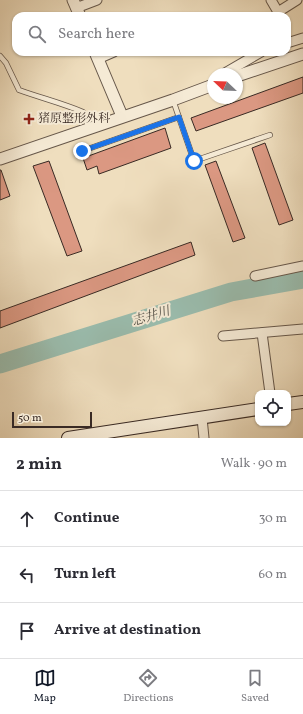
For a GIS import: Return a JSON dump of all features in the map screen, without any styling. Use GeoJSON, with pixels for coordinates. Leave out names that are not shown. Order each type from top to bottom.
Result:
{"type":"FeatureCollection","features":[{"type":"Feature","properties":{"kind":"main road"},"geometry":{"type":"LineString","coordinates":[[291,404],[303,402]]}},
{"type":"Feature","properties":{"kind":"main road"},"geometry":{"type":"LineString","coordinates":[[68,438],[95,436],[255,409]]}},
{"type":"Feature","properties":{"kind":"street"},"geometry":{"type":"LineString","coordinates":[[76,8],[97,0]]}},
{"type":"Feature","properties":{"kind":"street"},"geometry":{"type":"LineString","coordinates":[[272,0],[278,12],[296,0]]}},
{"type":"Feature","properties":{"kind":"street"},"geometry":{"type":"LineString","coordinates":[[301,0],[303,5]]}},
{"type":"Feature","properties":{"kind":"street"},"geometry":{"type":"LineString","coordinates":[[291,42],[303,38]]}},
{"type":"Feature","properties":{"kind":"street"},"geometry":{"type":"LineString","coordinates":[[243,74],[303,54]]}},
{"type":"Feature","properties":{"kind":"street"},"geometry":{"type":"LineString","coordinates":[[96,56],[122,116]]}},
{"type":"Feature","properties":{"kind":"street"},"geometry":{"type":"LineString","coordinates":[[234,68],[254,56]]}},
{"type":"Feature","properties":{"kind":"street"},"geometry":{"type":"LineString","coordinates":[[0,159],[207,87]]}},
{"type":"Feature","properties":{"kind":"street"},"geometry":{"type":"LineString","coordinates":[[255,276],[303,266]]}},
{"type":"Feature","properties":{"kind":"street"},"geometry":{"type":"LineString","coordinates":[[223,336],[303,329]]}},
{"type":"Feature","properties":{"kind":"street"},"geometry":{"type":"LineString","coordinates":[[262,333],[270,390]]}},
{"type":"Feature","properties":{"kind":"street"},"geometry":{"type":"LineString","coordinates":[[202,418],[204,438]]}},
{"type":"Feature","properties":{"kind":"lane"},"geometry":{"type":"LineString","coordinates":[[0,56],[6,63],[19,90],[37,97],[62,103],[84,112],[89,128]]}},
{"type":"Feature","properties":{"kind":"lane"},"geometry":{"type":"LineString","coordinates":[[173,100],[194,161],[270,134]]}},
{"type":"Feature","properties":{"kind":"lane"},"geometry":{"type":"LineString","coordinates":[[82,151],[179,117]]}},
{"type":"Feature","properties":{"kind":"building"},"geometry":{"type":"Polygon","coordinates":[[[303,77],[303,93],[196,131],[191,118],[229,104],[243,104],[243,99],[303,77]]]}},
{"type":"Feature","properties":{"kind":"building"},"geometry":{"type":"Polygon","coordinates":[[[165,128],[171,148],[99,174],[97,166],[87,170],[83,158],[165,128]]]}},
{"type":"Feature","properties":{"kind":"building"},"geometry":{"type":"Polygon","coordinates":[[[265,143],[293,220],[279,225],[252,148],[265,143]]]}},
{"type":"Feature","properties":{"kind":"building"},"geometry":{"type":"Polygon","coordinates":[[[49,161],[82,251],[67,256],[33,166],[49,161]]]}},
{"type":"Feature","properties":{"kind":"building"},"geometry":{"type":"Polygon","coordinates":[[[216,161],[245,238],[233,242],[205,165],[216,161]]]}},
{"type":"Feature","properties":{"kind":"building"},"geometry":{"type":"Polygon","coordinates":[[[0,170],[10,196],[0,200],[0,170]]]}},
{"type":"Feature","properties":{"kind":"building"},"geometry":{"type":"Polygon","coordinates":[[[191,242],[195,255],[0,328],[0,311],[191,242]]]}},
{"type":"Feature","properties":{"kind":"waterway","name":"志井川"},"geometry":{"type":"LineString","coordinates":[[0,364],[231,292],[303,279]]}},
{"type":"Feature","properties":{"kind":"place","name":"猪原整形外科"},"geometry":{"type":"Point","coordinates":[29,119]}},
{"type":"Feature","properties":{"kind":"route"},"geometry":{"type":"LineString","coordinates":[[82,151],[179,117],[194,161]]}}]}
